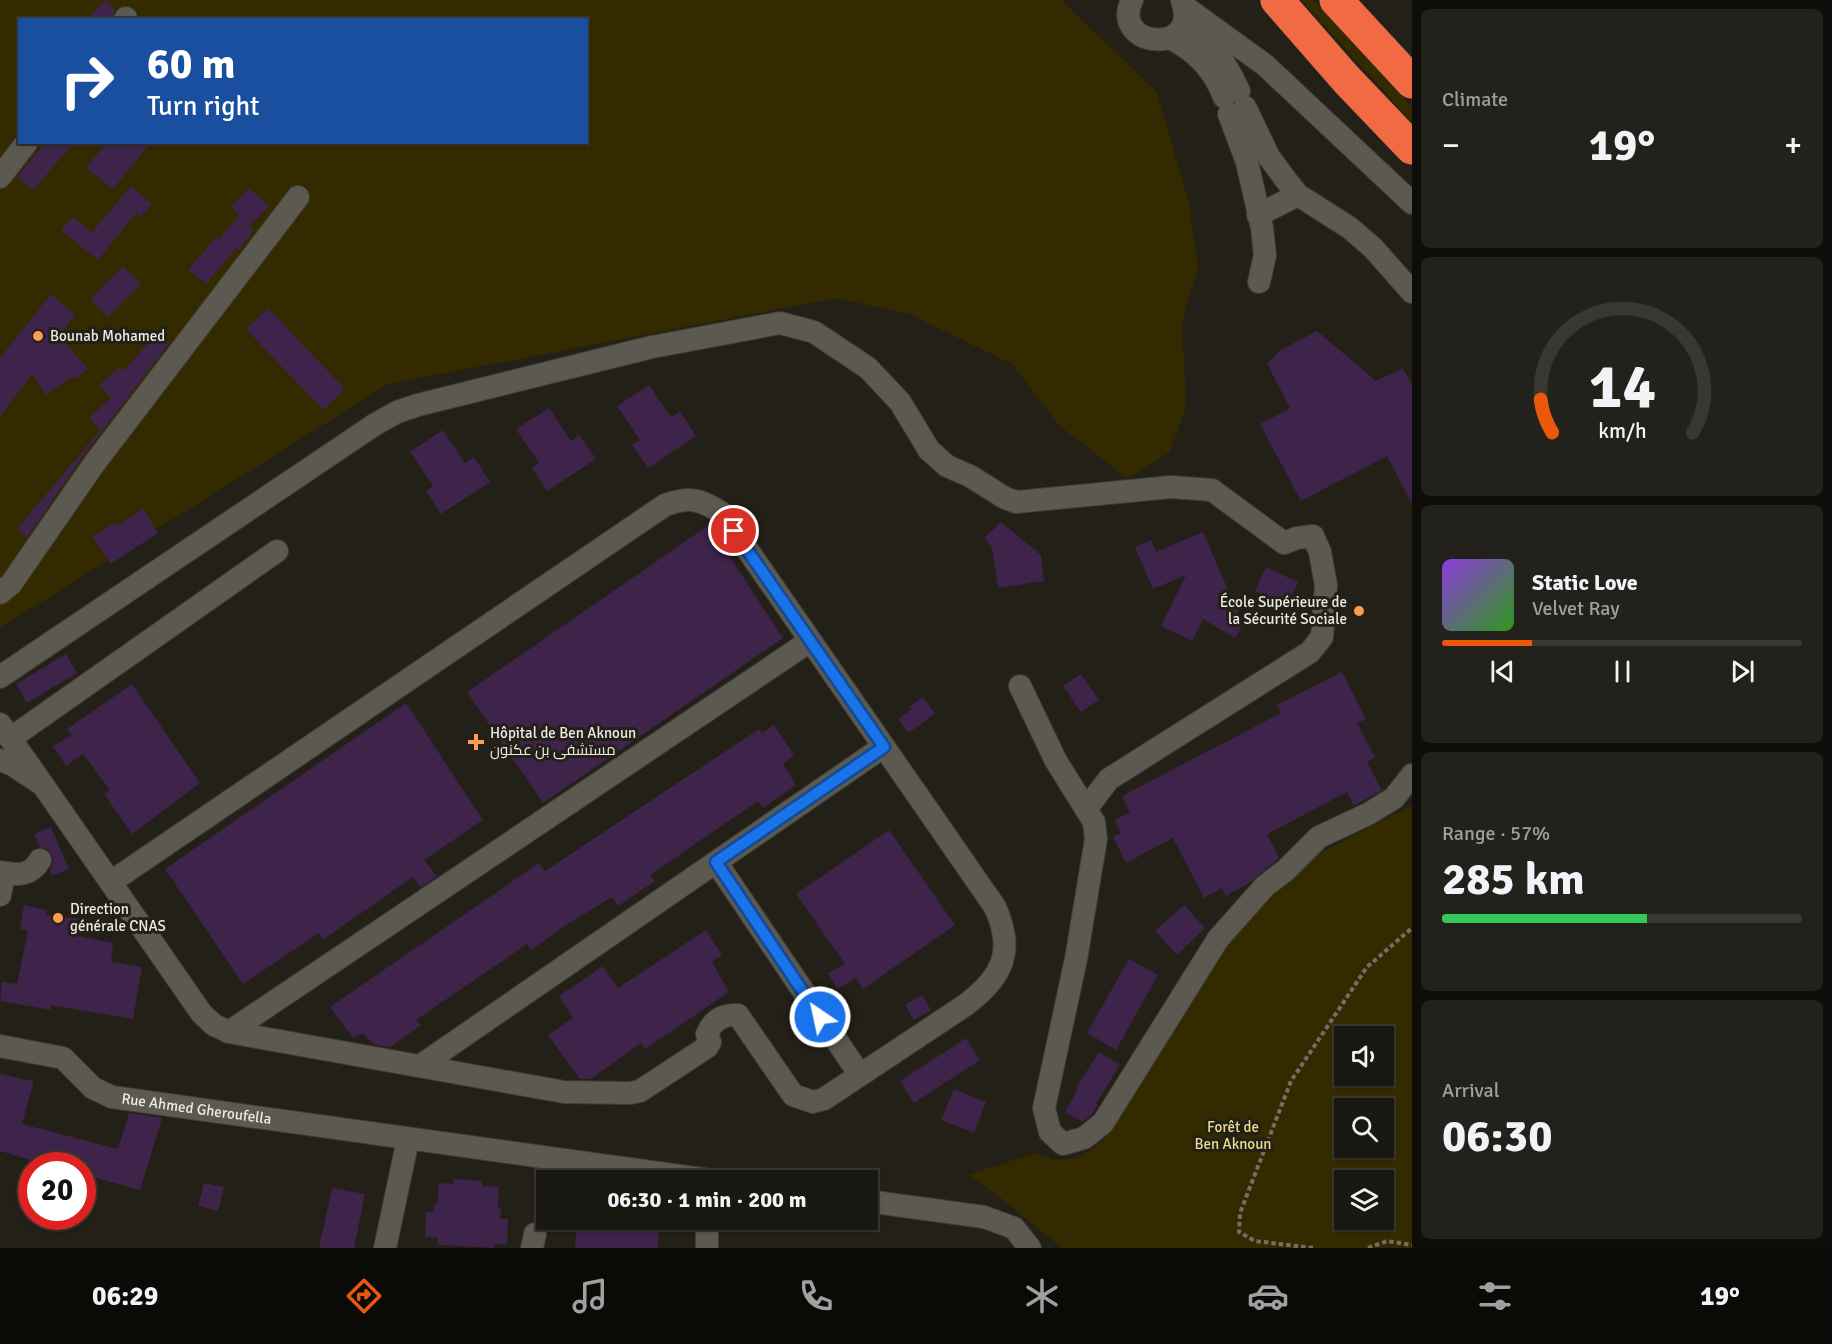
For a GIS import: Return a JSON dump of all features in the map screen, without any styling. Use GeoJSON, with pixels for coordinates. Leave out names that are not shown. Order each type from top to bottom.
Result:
{"type":"FeatureCollection","features":[{"type":"Feature","properties":{"kind":"highway"},"geometry":{"type":"LineString","coordinates":[[1260,0],[1346,79]]}},
{"type":"Feature","properties":{"kind":"highway"},"geometry":{"type":"LineString","coordinates":[[1277,0],[1346,79],[1412,148]]}},
{"type":"Feature","properties":{"kind":"highway"},"geometry":{"type":"LineString","coordinates":[[1336,0],[1412,82]]}},
{"type":"Feature","properties":{"kind":"street"},"geometry":{"type":"LineString","coordinates":[[1132,0],[1129,12],[1130,22],[1135,31],[1151,40],[1161,41],[1178,32],[1184,8]]}},
{"type":"Feature","properties":{"kind":"street"},"geometry":{"type":"LineString","coordinates":[[1184,8],[1225,63],[1263,235],[1265,255],[1258,282]]}},
{"type":"Feature","properties":{"kind":"street"},"geometry":{"type":"LineString","coordinates":[[1184,8],[1265,65],[1412,203]]}},
{"type":"Feature","properties":{"kind":"street"},"geometry":{"type":"LineString","coordinates":[[1170,38],[1186,46],[1212,72],[1269,157],[1298,195],[1350,228],[1387,263],[1412,292]]}},
{"type":"Feature","properties":{"kind":"street"},"geometry":{"type":"LineString","coordinates":[[0,177],[25,144]]}},
{"type":"Feature","properties":{"kind":"street"},"geometry":{"type":"LineString","coordinates":[[1258,215],[1298,195]]}},
{"type":"Feature","properties":{"kind":"street"},"geometry":{"type":"LineString","coordinates":[[0,593],[11,584],[94,464],[298,197]]}},
{"type":"Feature","properties":{"kind":"street"},"geometry":{"type":"LineString","coordinates":[[0,677],[374,425],[397,412],[652,347],[780,323],[814,332],[868,368],[900,402],[929,450],[946,466],[970,476],[1005,498],[1016,502],[1171,487],[1212,490],[1284,543],[1297,538],[1313,537],[1320,552],[1326,585],[1322,637],[1310,652],[1110,780],[1086,809]]}},
{"type":"Feature","properties":{"kind":"street"},"geometry":{"type":"LineString","coordinates":[[111,882],[665,505],[687,499],[699,500],[722,513],[994,907],[1002,923],[1003,957],[998,974],[985,990],[967,1004],[824,1099],[813,1102],[793,1095],[738,1015],[727,1014],[717,1019],[710,1026],[707,1034],[710,1042],[707,1047],[640,1091],[564,1092],[229,1032],[214,1025],[202,1014],[5,731],[277,551]]}},
{"type":"Feature","properties":{"kind":"street"},"geometry":{"type":"LineString","coordinates":[[229,1032],[810,641]]}},
{"type":"Feature","properties":{"kind":"street"},"geometry":{"type":"LineString","coordinates":[[1020,686],[1056,761],[1094,822],[1096,839],[1076,959],[1044,1108],[1050,1132],[1063,1144],[1083,1138],[1103,1123],[1218,939],[1266,886],[1287,870],[1319,837],[1368,814],[1394,798],[1412,774]]}},
{"type":"Feature","properties":{"kind":"street"},"geometry":{"type":"LineString","coordinates":[[420,1066],[884,747]]}},
{"type":"Feature","properties":{"kind":"street"},"geometry":{"type":"LineString","coordinates":[[0,760],[13,765],[43,785]]}},
{"type":"Feature","properties":{"kind":"street"},"geometry":{"type":"LineString","coordinates":[[0,895],[2,872],[23,874],[30,872],[40,860]]}},
{"type":"Feature","properties":{"kind":"street"},"geometry":{"type":"LineString","coordinates":[[716,862],[860,1075]]}},
{"type":"Feature","properties":{"kind":"street","name":"Rue Ahmed Gheroufella"},"geometry":{"type":"LineString","coordinates":[[0,1046],[63,1058],[93,1088],[112,1097],[635,1170]]}},
{"type":"Feature","properties":{"kind":"street"},"geometry":{"type":"LineString","coordinates":[[386,1248],[408,1139]]}},
{"type":"Feature","properties":{"kind":"street"},"geometry":{"type":"LineString","coordinates":[[878,1203],[984,1217],[1014,1228],[1030,1248]]}},
{"type":"Feature","properties":{"kind":"street"},"geometry":{"type":"LineString","coordinates":[[707,1230],[707,1248]]}},
{"type":"Feature","properties":{"kind":"path"},"geometry":{"type":"LineString","coordinates":[[1313,1248],[1255,1241],[1239,1232],[1240,1213],[1291,1081],[1367,967],[1412,928]]}},
{"type":"Feature","properties":{"kind":"path"},"geometry":{"type":"LineString","coordinates":[[1368,1248],[1387,1241],[1412,1245]]}},
{"type":"Feature","properties":{"kind":"green space"},"geometry":{"type":"Polygon","coordinates":[[[0,0],[1061,0],[1157,92],[1189,203],[1198,269],[1182,322],[1186,406],[1170,452],[1128,479],[1060,426],[1012,364],[909,314],[837,298],[388,384],[0,628],[0,0]]]}},
{"type":"Feature","properties":{"kind":"green space"},"geometry":{"type":"Polygon","coordinates":[[[1301,0],[1313,0],[1412,107],[1412,122],[1301,0]]]}},
{"type":"Feature","properties":{"kind":"green space","name":"Forêt de Ben Aknoun"},"geometry":{"type":"Polygon","coordinates":[[[1412,805],[1412,1248],[1062,1248],[1005,1201],[968,1175],[1035,1153],[1064,1160],[1080,1156],[1105,1139],[1191,990],[1248,913],[1313,857],[1412,805]]]}},
{"type":"Feature","properties":{"kind":"building"},"geometry":{"type":"Polygon","coordinates":[[[106,0],[115,10],[113,18],[87,18],[106,0]]]}},
{"type":"Feature","properties":{"kind":"building"},"geometry":{"type":"Polygon","coordinates":[[[44,144],[73,144],[33,190],[17,177],[44,144]]]}},
{"type":"Feature","properties":{"kind":"building"},"geometry":{"type":"Polygon","coordinates":[[[105,144],[149,144],[113,189],[86,168],[105,144]]]}},
{"type":"Feature","properties":{"kind":"building"},"geometry":{"type":"Polygon","coordinates":[[[131,186],[152,204],[141,217],[136,213],[98,260],[61,230],[73,217],[92,232],[131,186]]]}},
{"type":"Feature","properties":{"kind":"building"},"geometry":{"type":"Polygon","coordinates":[[[249,188],[269,206],[249,227],[254,230],[239,250],[236,248],[206,284],[188,270],[216,237],[219,240],[239,215],[231,207],[249,188]]]}},
{"type":"Feature","properties":{"kind":"building"},"geometry":{"type":"Polygon","coordinates":[[[123,266],[141,284],[108,317],[90,299],[123,266]]]}},
{"type":"Feature","properties":{"kind":"building","name":"Bounab Mohamed"},"geometry":{"type":"Polygon","coordinates":[[[51,294],[75,315],[59,336],[88,369],[46,395],[32,374],[0,417],[0,358],[51,294]]]}},
{"type":"Feature","properties":{"kind":"building"},"geometry":{"type":"Polygon","coordinates":[[[268,308],[345,389],[323,410],[246,329],[268,308]]]}},
{"type":"Feature","properties":{"kind":"building"},"geometry":{"type":"Polygon","coordinates":[[[1317,331],[1376,381],[1403,368],[1412,385],[1412,504],[1387,456],[1301,501],[1260,424],[1290,408],[1267,364],[1279,351],[1317,331]]]}},
{"type":"Feature","properties":{"kind":"building"},"geometry":{"type":"Polygon","coordinates":[[[158,332],[170,342],[83,456],[27,537],[17,529],[100,430],[89,418],[111,398],[99,385],[119,367],[123,371],[158,332]]]}},
{"type":"Feature","properties":{"kind":"building"},"geometry":{"type":"Polygon","coordinates":[[[649,385],[671,417],[680,411],[696,436],[648,468],[632,445],[640,440],[617,406],[649,385]]]}},
{"type":"Feature","properties":{"kind":"building"},"geometry":{"type":"Polygon","coordinates":[[[549,408],[571,441],[579,435],[596,459],[547,491],[532,468],[539,463],[516,429],[549,408]]]}},
{"type":"Feature","properties":{"kind":"building"},"geometry":{"type":"Polygon","coordinates":[[[443,430],[465,463],[474,457],[490,482],[441,514],[426,491],[433,486],[410,452],[443,430]]]}},
{"type":"Feature","properties":{"kind":"building"},"geometry":{"type":"Polygon","coordinates":[[[143,508],[158,533],[111,564],[92,537],[115,522],[117,526],[143,508]]]}},
{"type":"Feature","properties":{"kind":"building"},"geometry":{"type":"Polygon","coordinates":[[[1001,522],[1041,555],[1044,581],[998,588],[992,547],[984,538],[1001,522]]]}},
{"type":"Feature","properties":{"kind":"building"},"geometry":{"type":"Polygon","coordinates":[[[709,525],[783,638],[543,803],[467,692],[709,525]]]}},
{"type":"Feature","properties":{"kind":"building"},"geometry":{"type":"Polygon","coordinates":[[[1203,532],[1243,624],[1235,638],[1203,619],[1192,641],[1161,626],[1186,575],[1153,589],[1135,547],[1151,540],[1156,552],[1203,532]]]}},
{"type":"Feature","properties":{"kind":"building"},"geometry":{"type":"Polygon","coordinates":[[[1266,567],[1298,582],[1287,606],[1255,591],[1266,567]]]}},
{"type":"Feature","properties":{"kind":"building"},"geometry":{"type":"Polygon","coordinates":[[[66,654],[77,673],[27,703],[16,684],[66,654]]]}},
{"type":"Feature","properties":{"kind":"building"},"geometry":{"type":"Polygon","coordinates":[[[1342,672],[1366,719],[1357,723],[1375,757],[1367,762],[1382,790],[1354,806],[1347,792],[1267,834],[1279,858],[1249,883],[1226,896],[1222,888],[1204,898],[1173,838],[1126,863],[1113,837],[1121,833],[1114,820],[1130,812],[1122,796],[1281,713],[1277,705],[1342,672]]]}},
{"type":"Feature","properties":{"kind":"building"},"geometry":{"type":"Polygon","coordinates":[[[1081,674],[1099,700],[1081,712],[1063,686],[1081,674]]]}},
{"type":"Feature","properties":{"kind":"building"},"geometry":{"type":"Polygon","coordinates":[[[132,684],[200,783],[132,834],[104,794],[110,790],[83,754],[66,766],[53,746],[72,735],[67,729],[132,684]]]}},
{"type":"Feature","properties":{"kind":"building"},"geometry":{"type":"Polygon","coordinates":[[[923,697],[935,714],[908,733],[898,719],[912,709],[910,706],[923,697]]]}},
{"type":"Feature","properties":{"kind":"building"},"geometry":{"type":"Polygon","coordinates":[[[406,703],[483,820],[424,860],[437,876],[421,887],[413,877],[324,939],[319,933],[243,984],[165,869],[406,703]]]}},
{"type":"Feature","properties":{"kind":"building"},"geometry":{"type":"Polygon","coordinates":[[[774,725],[794,755],[783,764],[796,785],[763,808],[758,801],[650,875],[655,881],[618,906],[612,897],[531,950],[527,944],[416,1020],[421,1025],[390,1047],[373,1044],[363,1033],[353,1038],[330,1007],[539,863],[545,871],[759,729],[762,733],[774,725]]]}},
{"type":"Feature","properties":{"kind":"building"},"geometry":{"type":"Polygon","coordinates":[[[51,827],[69,869],[52,876],[50,870],[53,862],[52,855],[47,849],[40,847],[34,834],[51,827]]]}},
{"type":"Feature","properties":{"kind":"building"},"geometry":{"type":"Polygon","coordinates":[[[889,830],[955,925],[863,989],[856,978],[837,989],[828,973],[845,964],[796,894],[889,830]]]}},
{"type":"Feature","properties":{"kind":"building"},"geometry":{"type":"Polygon","coordinates":[[[24,905],[47,910],[46,915],[80,919],[78,936],[113,943],[111,962],[142,967],[133,1019],[51,1005],[50,1010],[0,1001],[2,982],[17,984],[28,931],[20,929],[24,905]]]}},
{"type":"Feature","properties":{"kind":"building"},"geometry":{"type":"Polygon","coordinates":[[[1184,905],[1205,928],[1177,955],[1155,931],[1184,905]]]}},
{"type":"Feature","properties":{"kind":"building"},"geometry":{"type":"Polygon","coordinates":[[[706,930],[722,955],[712,962],[729,992],[645,1049],[641,1043],[591,1079],[580,1079],[548,1035],[573,1018],[559,996],[603,966],[618,988],[706,930]]]}},
{"type":"Feature","properties":{"kind":"building"},"geometry":{"type":"Polygon","coordinates":[[[1129,959],[1158,975],[1116,1050],[1087,1033],[1129,959]]]}},
{"type":"Feature","properties":{"kind":"building"},"geometry":{"type":"Polygon","coordinates":[[[922,995],[931,1010],[914,1020],[905,1005],[922,995]]]}},
{"type":"Feature","properties":{"kind":"building"},"geometry":{"type":"Polygon","coordinates":[[[966,1038],[980,1060],[914,1103],[900,1081],[966,1038]]]}},
{"type":"Feature","properties":{"kind":"building"},"geometry":{"type":"Polygon","coordinates":[[[1099,1052],[1120,1065],[1096,1104],[1098,1105],[1083,1122],[1065,1112],[1078,1089],[1076,1088],[1099,1052]]]}},
{"type":"Feature","properties":{"kind":"building"},"geometry":{"type":"Polygon","coordinates":[[[0,1074],[34,1081],[22,1124],[118,1149],[129,1113],[162,1118],[140,1190],[96,1178],[96,1152],[18,1152],[18,1156],[0,1151],[0,1074]]]}},
{"type":"Feature","properties":{"kind":"building"},"geometry":{"type":"Polygon","coordinates":[[[954,1089],[986,1102],[974,1133],[941,1120],[954,1089]]]}},
{"type":"Feature","properties":{"kind":"building"},"geometry":{"type":"Polygon","coordinates":[[[454,1179],[482,1181],[482,1186],[499,1187],[500,1219],[508,1219],[507,1245],[495,1244],[495,1248],[438,1245],[438,1238],[425,1237],[426,1212],[433,1212],[434,1204],[437,1204],[439,1183],[454,1184],[454,1179]]]}},
{"type":"Feature","properties":{"kind":"building"},"geometry":{"type":"Polygon","coordinates":[[[204,1183],[224,1187],[218,1211],[198,1206],[204,1183]]]}},
{"type":"Feature","properties":{"kind":"building"},"geometry":{"type":"Polygon","coordinates":[[[332,1188],[365,1194],[354,1248],[319,1248],[332,1188]]]}},
{"type":"Feature","properties":{"kind":"building"},"geometry":{"type":"Polygon","coordinates":[[[576,1230],[659,1231],[658,1248],[575,1248],[576,1230]]]}},
{"type":"Feature","properties":{"kind":"place","name":"Bounab Mohamed"},"geometry":{"type":"Point","coordinates":[38,336]}},
{"type":"Feature","properties":{"kind":"place","name":"École Supérieure de la Sécurité Sociale"},"geometry":{"type":"Point","coordinates":[1359,611]}},
{"type":"Feature","properties":{"kind":"place","name":"Hôpital de Ben Aknoun مستشفى بن عكنون"},"geometry":{"type":"Point","coordinates":[476,742]}},
{"type":"Feature","properties":{"kind":"place","name":"Direction générale CNAS"},"geometry":{"type":"Point","coordinates":[58,918]}},
{"type":"Feature","properties":{"kind":"route"},"geometry":{"type":"LineString","coordinates":[[734,531],[884,747],[716,862],[820,1017]]}}]}
